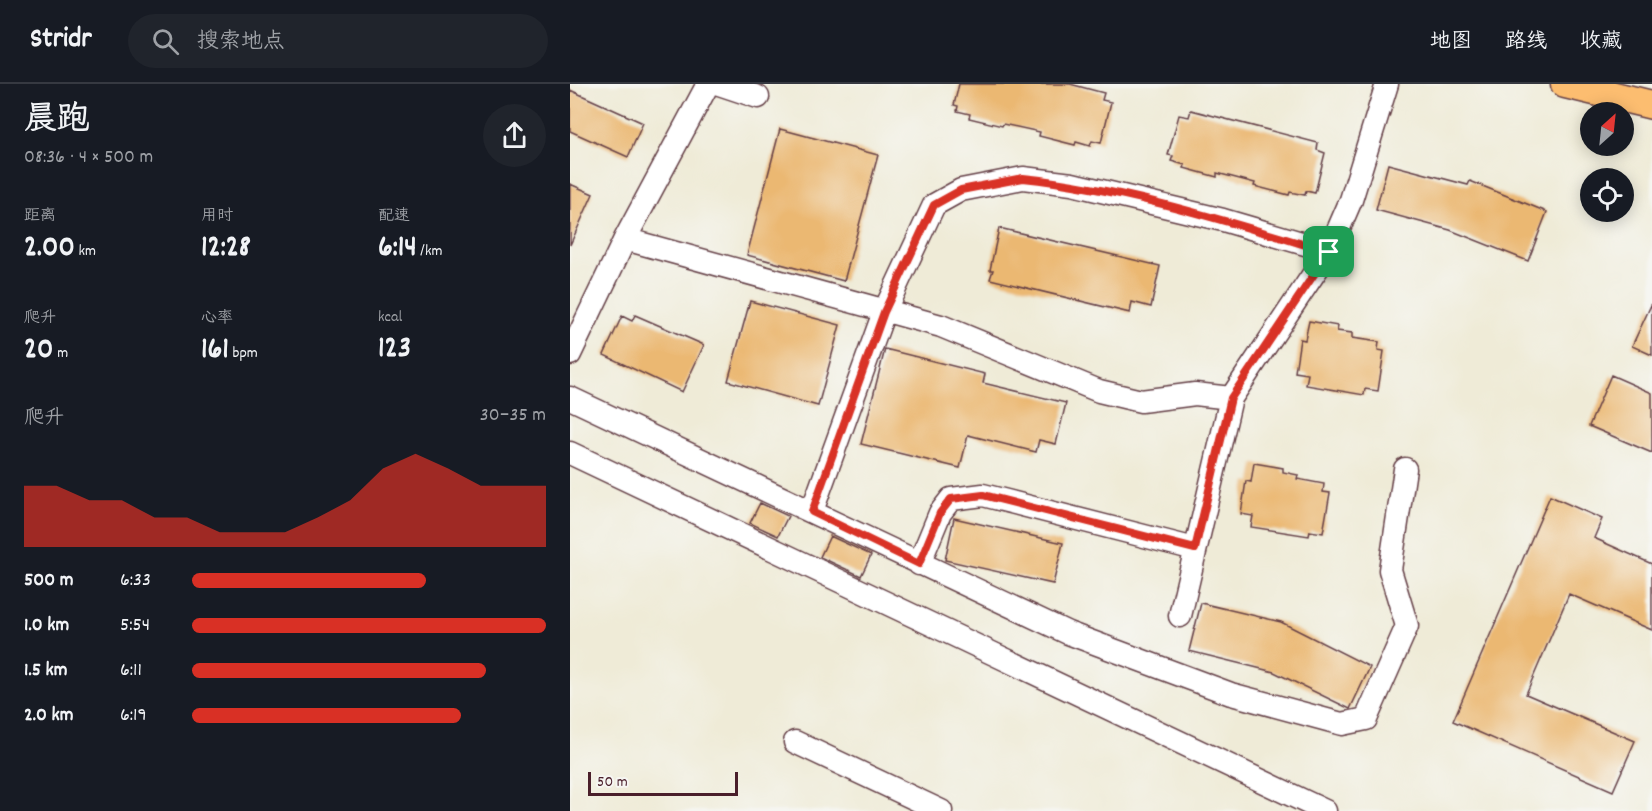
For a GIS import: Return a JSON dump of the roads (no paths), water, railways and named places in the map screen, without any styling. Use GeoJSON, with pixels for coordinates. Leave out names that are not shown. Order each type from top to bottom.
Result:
{"type":"FeatureCollection","features":[{"type":"Feature","properties":{"kind":"main road"},"geometry":{"type":"LineString","coordinates":[[1565,84],[1652,105]]}},
{"type":"Feature","properties":{"kind":"street"},"geometry":{"type":"LineString","coordinates":[[570,354],[625,239],[708,84]]}},
{"type":"Feature","properties":{"kind":"street"},"geometry":{"type":"LineString","coordinates":[[720,84],[758,97]]}},
{"type":"Feature","properties":{"kind":"street"},"geometry":{"type":"LineString","coordinates":[[1180,616],[1231,398],[1329,252],[1351,200],[1387,84]]}},
{"type":"Feature","properties":{"kind":"street"},"geometry":{"type":"LineString","coordinates":[[812,512],[884,312],[934,205],[961,190],[1023,178],[1072,183],[1223,220],[1329,252]]}},
{"type":"Feature","properties":{"kind":"street"},"geometry":{"type":"LineString","coordinates":[[625,239],[941,327],[1099,391],[1140,401],[1195,394],[1231,398]]}},
{"type":"Feature","properties":{"kind":"street"},"geometry":{"type":"LineString","coordinates":[[570,398],[1068,633],[1231,694],[1342,724],[1366,719],[1407,626],[1390,570],[1405,469]]}},
{"type":"Feature","properties":{"kind":"street"},"geometry":{"type":"LineString","coordinates":[[570,453],[1325,811]]}},
{"type":"Feature","properties":{"kind":"street"},"geometry":{"type":"LineString","coordinates":[[919,564],[940,513],[951,499],[983,495],[1195,549]]}},
{"type":"Feature","properties":{"kind":"street"},"geometry":{"type":"LineString","coordinates":[[795,742],[941,811]]}}]}
